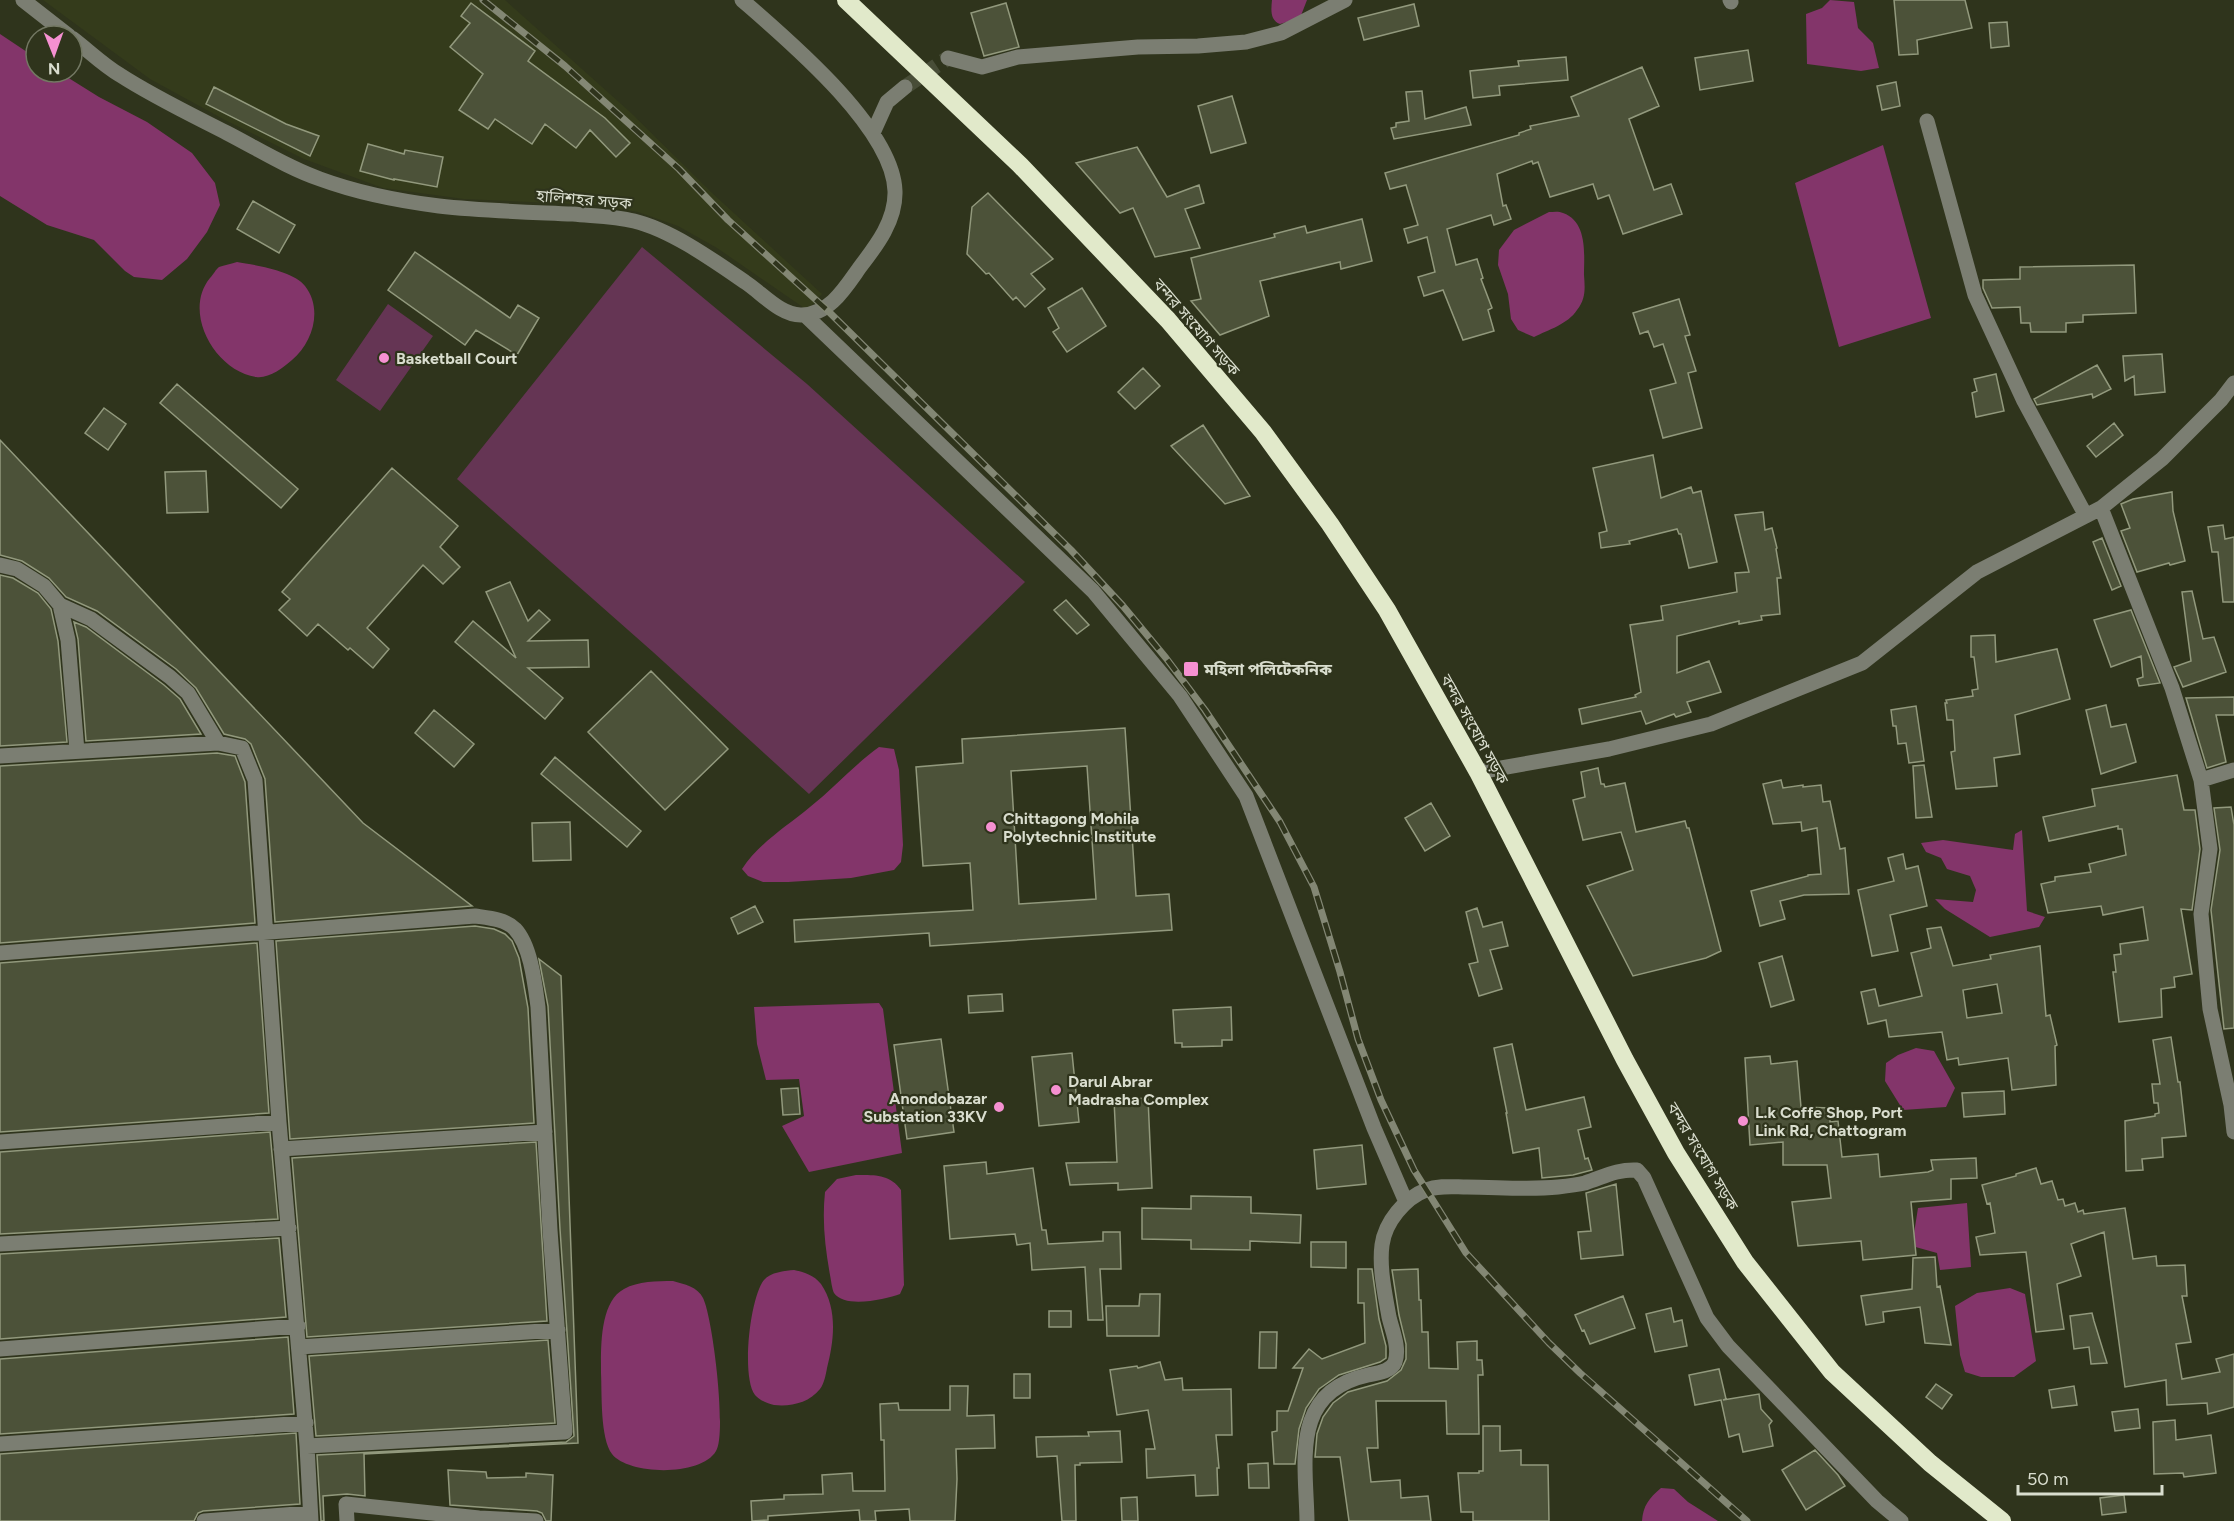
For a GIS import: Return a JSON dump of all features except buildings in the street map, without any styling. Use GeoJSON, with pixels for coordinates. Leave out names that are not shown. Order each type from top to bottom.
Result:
{"type":"FeatureCollection","features":[{"type":"Feature","properties":{"kind":"highway","name":"বন্দর সংযোগ সড়ক"},"geometry":{"type":"LineString","coordinates":[[846,0],[1028,173],[1168,320],[1263,432],[1330,524],[1388,610],[1478,772],[1625,1060],[1676,1153],[1745,1262],[1832,1372],[1930,1463],[2002,1521]]}},
{"type":"Feature","properties":{"kind":"street","name":"হালিশহর সড়ক"},"geometry":{"type":"LineString","coordinates":[[22,0],[54,24]]}},
{"type":"Feature","properties":{"kind":"street"},"geometry":{"type":"LineString","coordinates":[[742,0],[853,106],[873,133],[891,170],[894,206],[890,223],[862,265],[826,309],[805,315]]}},
{"type":"Feature","properties":{"kind":"street"},"geometry":{"type":"LineString","coordinates":[[948,58],[982,67],[1018,57],[1138,47],[1246,42],[1281,33],[1345,0]]}},
{"type":"Feature","properties":{"kind":"street","name":"হালিশহর সড়ক"},"geometry":{"type":"LineString","coordinates":[[84,47],[117,74],[143,89],[319,179],[382,198],[440,206],[600,216],[635,221],[664,232],[697,251],[791,315],[805,315]]}},
{"type":"Feature","properties":{"kind":"street"},"geometry":{"type":"LineString","coordinates":[[873,133],[887,102],[905,87]]}},
{"type":"Feature","properties":{"kind":"street"},"geometry":{"type":"LineString","coordinates":[[1927,121],[1976,295],[2024,401],[2086,516]]}},
{"type":"Feature","properties":{"kind":"street"},"geometry":{"type":"LineString","coordinates":[[805,315],[1093,591],[1180,696],[1246,796],[1374,1128],[1406,1202]]}},
{"type":"Feature","properties":{"kind":"street"},"geometry":{"type":"LineString","coordinates":[[1478,772],[1609,748],[1711,724],[1862,663],[1977,572],[2101,508],[2162,459],[2221,400],[2234,383]]}},
{"type":"Feature","properties":{"kind":"street"},"geometry":{"type":"LineString","coordinates":[[2101,508],[2172,688],[2201,780],[2210,849],[2201,914],[2210,1009],[2231,1105],[2234,1132]]}},
{"type":"Feature","properties":{"kind":"street"},"geometry":{"type":"LineString","coordinates":[[0,565],[17,570],[44,586],[60,605],[91,619],[170,677],[188,693],[218,743]]}},
{"type":"Feature","properties":{"kind":"street"},"geometry":{"type":"LineString","coordinates":[[60,605],[68,640],[77,751]]}},
{"type":"Feature","properties":{"kind":"street"},"geometry":{"type":"LineString","coordinates":[[0,756],[218,743],[242,748],[255,780],[281,1149],[308,1446],[311,1517],[204,1521]]}},
{"type":"Feature","properties":{"kind":"street"},"geometry":{"type":"LineString","coordinates":[[2201,780],[2234,770]]}},
{"type":"Feature","properties":{"kind":"street"},"geometry":{"type":"LineString","coordinates":[[0,953],[475,916],[497,919],[515,930],[528,953],[534,976],[565,1432],[308,1446]]}},
{"type":"Feature","properties":{"kind":"street"},"geometry":{"type":"LineString","coordinates":[[0,1142],[279,1122]]}},
{"type":"Feature","properties":{"kind":"street"},"geometry":{"type":"LineString","coordinates":[[281,1149],[545,1132]]}},
{"type":"Feature","properties":{"kind":"street"},"geometry":{"type":"LineString","coordinates":[[1308,1521],[1306,1448],[1313,1411],[1319,1403],[1344,1383],[1358,1377],[1381,1373],[1395,1362],[1396,1345],[1384,1288],[1382,1245],[1386,1230],[1406,1202],[1427,1190],[1437,1188],[1557,1187],[1583,1184],[1622,1169],[1637,1170],[1644,1178],[1707,1318],[1728,1346],[1877,1501],[1901,1521]]}},
{"type":"Feature","properties":{"kind":"street"},"geometry":{"type":"LineString","coordinates":[[0,1244],[289,1228]]}},
{"type":"Feature","properties":{"kind":"street"},"geometry":{"type":"LineString","coordinates":[[0,1349],[298,1326]]}},
{"type":"Feature","properties":{"kind":"street"},"geometry":{"type":"LineString","coordinates":[[299,1347],[558,1330]]}},
{"type":"Feature","properties":{"kind":"street"},"geometry":{"type":"LineString","coordinates":[[0,1444],[306,1423]]}},
{"type":"Feature","properties":{"kind":"street"},"geometry":{"type":"LineString","coordinates":[[347,1521],[346,1504],[479,1518],[536,1521]]}},
{"type":"Feature","properties":{"kind":"shaded area"},"geometry":{"type":"Polygon","coordinates":[[[43,0],[505,0],[630,112],[711,192],[822,294],[807,310],[717,248],[678,226],[638,212],[595,205],[464,199],[383,188],[304,159],[225,120],[150,79],[84,30],[84,24],[76,24],[43,0]]]}},
{"type":"Feature","properties":{"kind":"shaded area"},"geometry":{"type":"Polygon","coordinates":[[[1272,0],[1307,0],[1300,18],[1280,24],[1271,11],[1272,0]]]}},
{"type":"Feature","properties":{"kind":"shaded area"},"geometry":{"type":"Polygon","coordinates":[[[1830,0],[1854,2],[1858,28],[1873,43],[1879,68],[1861,71],[1807,64],[1806,14],[1822,8],[1830,0]]]}},
{"type":"Feature","properties":{"kind":"shaded area"},"geometry":{"type":"Polygon","coordinates":[[[0,34],[24,50],[24,84],[78,84],[147,122],[192,153],[215,183],[220,205],[207,232],[187,259],[162,280],[134,277],[94,240],[47,225],[0,196],[0,34]]]}},
{"type":"Feature","properties":{"kind":"shaded area"},"geometry":{"type":"Polygon","coordinates":[[[1883,145],[1931,318],[1839,347],[1795,183],[1883,145]]]}},
{"type":"Feature","properties":{"kind":"shaded area"},"geometry":{"type":"Polygon","coordinates":[[[1549,212],[1561,212],[1571,217],[1581,231],[1584,249],[1584,293],[1580,306],[1573,315],[1534,337],[1518,330],[1511,319],[1508,294],[1498,265],[1499,250],[1514,230],[1549,212]]]}},
{"type":"Feature","properties":{"kind":"shaded area"},"geometry":{"type":"Polygon","coordinates":[[[642,247],[807,384],[1025,582],[809,794],[457,479],[642,247]]]}},
{"type":"Feature","properties":{"kind":"shaded area"},"geometry":{"type":"Polygon","coordinates":[[[237,262],[292,276],[305,286],[314,305],[310,335],[299,353],[275,372],[261,377],[241,372],[228,364],[216,352],[201,323],[202,292],[210,278],[219,267],[237,262]]]}},
{"type":"Feature","properties":{"kind":"shaded area","name":"Basketball Court"},"geometry":{"type":"Polygon","coordinates":[[[388,304],[433,336],[380,411],[336,380],[388,304]]]}},
{"type":"Feature","properties":{"kind":"shaded area"},"geometry":{"type":"Polygon","coordinates":[[[879,747],[894,749],[899,770],[903,845],[901,862],[894,870],[851,878],[788,882],[763,882],[748,876],[742,869],[756,851],[879,747]]]}},
{"type":"Feature","properties":{"kind":"shaded area"},"geometry":{"type":"Polygon","coordinates":[[[2022,830],[2027,911],[2045,917],[2039,927],[1990,937],[1945,909],[1935,899],[1973,902],[1976,890],[1970,876],[1947,869],[1941,858],[1926,852],[1921,843],[1943,840],[2013,850],[2015,834],[2022,830]]]}},
{"type":"Feature","properties":{"kind":"shaded area"},"geometry":{"type":"Polygon","coordinates":[[[879,1003],[883,1009],[902,1153],[809,1172],[782,1126],[804,1116],[799,1079],[766,1080],[757,1044],[754,1007],[879,1003]]]}},
{"type":"Feature","properties":{"kind":"shaded area"},"geometry":{"type":"Polygon","coordinates":[[[1916,1048],[1934,1051],[1955,1088],[1946,1107],[1903,1110],[1885,1081],[1886,1063],[1916,1048]]]}},
{"type":"Feature","properties":{"kind":"shaded area"},"geometry":{"type":"Polygon","coordinates":[[[856,1175],[887,1178],[901,1190],[904,1285],[900,1294],[856,1302],[839,1298],[833,1291],[828,1265],[824,1213],[825,1192],[837,1179],[856,1175]]]}},
{"type":"Feature","properties":{"kind":"shaded area"},"geometry":{"type":"Polygon","coordinates":[[[1967,1203],[1971,1267],[1940,1270],[1937,1253],[1912,1246],[1918,1208],[1967,1203]]]}},
{"type":"Feature","properties":{"kind":"shaded area"},"geometry":{"type":"Polygon","coordinates":[[[794,1270],[815,1278],[821,1284],[830,1304],[833,1336],[824,1382],[816,1394],[799,1403],[774,1405],[757,1397],[751,1386],[748,1355],[751,1319],[759,1289],[764,1280],[782,1271],[794,1270]]]}},
{"type":"Feature","properties":{"kind":"shaded area"},"geometry":{"type":"Polygon","coordinates":[[[673,1281],[698,1291],[707,1310],[717,1376],[719,1440],[716,1451],[708,1459],[696,1465],[681,1469],[648,1469],[620,1461],[612,1454],[605,1438],[601,1352],[603,1327],[610,1304],[624,1289],[641,1283],[673,1281]]]}},
{"type":"Feature","properties":{"kind":"shaded area"},"geometry":{"type":"Polygon","coordinates":[[[2010,1288],[2025,1294],[2036,1361],[2014,1377],[1981,1377],[1965,1372],[1960,1355],[1955,1306],[1977,1293],[2010,1288]]]}},
{"type":"Feature","properties":{"kind":"shaded area"},"geometry":{"type":"Polygon","coordinates":[[[1661,1488],[1674,1489],[1688,1502],[1718,1521],[1642,1521],[1647,1503],[1661,1488]]]}},
{"type":"Feature","properties":{"kind":"tunnel"},"geometry":{"type":"LineString","coordinates":[[905,87],[948,58]]}},
{"type":"Feature","properties":{"kind":"railway"},"geometry":{"type":"LineString","coordinates":[[483,0],[565,66],[679,169],[728,220],[826,309],[1071,550],[1123,606],[1205,710],[1280,822],[1314,887],[1358,1039],[1381,1100],[1414,1170],[1466,1253],[1549,1343],[1580,1373],[1747,1521]]}},
{"type":"Feature","properties":{"kind":"place","name":"Basketball Court"},"geometry":{"type":"Point","coordinates":[384,358]}},
{"type":"Feature","properties":{"kind":"place","name":"মহিলা পলিটেকনিক"},"geometry":{"type":"Point","coordinates":[1191,669]}},
{"type":"Feature","properties":{"kind":"place","name":"Chittagong Mohila Polytechnic Institute"},"geometry":{"type":"Point","coordinates":[991,827]}},
{"type":"Feature","properties":{"kind":"place","name":"Darul Abrar Madrasha Complex"},"geometry":{"type":"Point","coordinates":[1056,1090]}},
{"type":"Feature","properties":{"kind":"place","name":"Anondobazar Substation 33KV"},"geometry":{"type":"Point","coordinates":[999,1107]}},
{"type":"Feature","properties":{"kind":"place","name":"L.k Coffe Shop, Port Link Rd, Chattogram"},"geometry":{"type":"Point","coordinates":[1743,1121]}}]}
